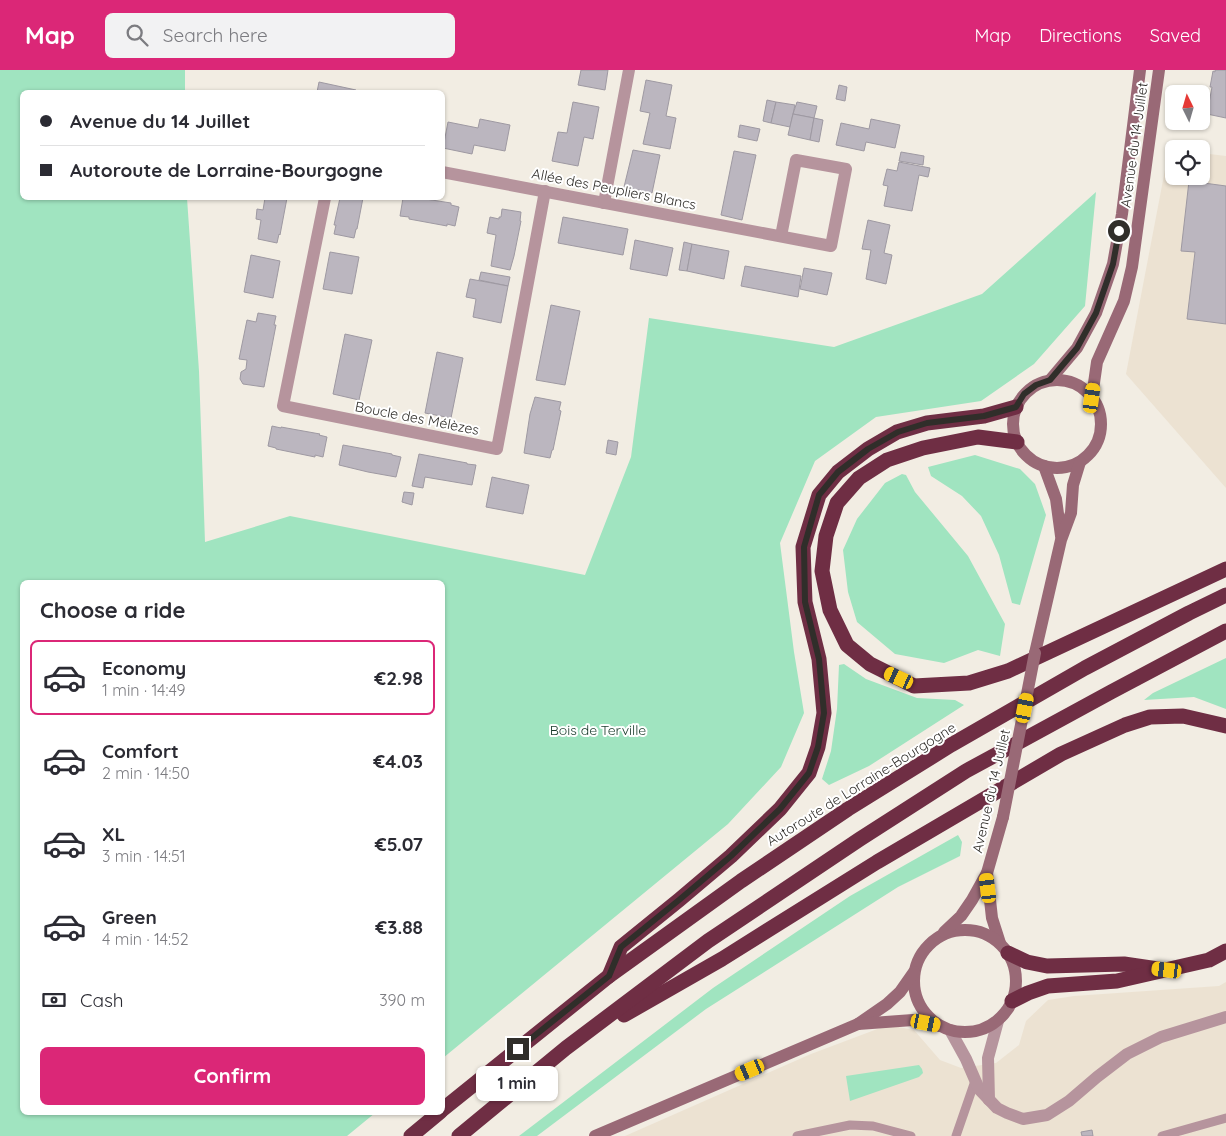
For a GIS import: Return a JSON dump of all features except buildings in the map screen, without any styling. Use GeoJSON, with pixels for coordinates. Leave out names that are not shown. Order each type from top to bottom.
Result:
{"type":"FeatureCollection","features":[{"type":"Feature","properties":{"kind":"highway"},"geometry":{"type":"LineString","coordinates":[[609,976],[621,947],[731,856],[780,809],[809,773],[818,747],[824,713],[819,659],[805,602],[804,547],[819,495],[838,472],[868,449],[898,432],[927,423],[984,416],[1016,407]]}},
{"type":"Feature","properties":{"kind":"highway"},"geometry":{"type":"LineString","coordinates":[[1017,442],[978,438],[923,448],[886,460],[859,478],[837,503],[826,536],[822,571],[830,610],[847,645],[870,664],[914,686],[969,683],[1008,671],[1226,570]]}},
{"type":"Feature","properties":{"kind":"highway","name":"Autoroute de Lorraine-Bourgogne"},"geometry":{"type":"LineString","coordinates":[[445,1108],[609,976],[741,881],[848,809],[951,745],[1086,668],[1180,617],[1226,595]]}},
{"type":"Feature","properties":{"kind":"highway"},"geometry":{"type":"LineString","coordinates":[[459,1136],[566,1048],[708,941],[860,839],[966,771],[1226,631]]}},
{"type":"Feature","properties":{"kind":"highway"},"geometry":{"type":"LineString","coordinates":[[566,1048],[722,959],[877,862],[1061,754],[1125,725],[1150,717],[1183,716],[1226,726]]}},
{"type":"Feature","properties":{"kind":"highway"},"geometry":{"type":"LineString","coordinates":[[1004,948],[1027,962],[1047,966],[1124,964],[1167,970]]}},
{"type":"Feature","properties":{"kind":"highway"},"geometry":{"type":"LineString","coordinates":[[1012,1001],[1048,986],[1118,981],[1209,960],[1226,951]]}},
{"type":"Feature","properties":{"kind":"highway","name":"Autoroute de Lorraine-Bourgogne"},"geometry":{"type":"LineString","coordinates":[[411,1136],[436,1115]]}},
{"type":"Feature","properties":{"kind":"main road","name":"Avenue du 14 Juillet"},"geometry":{"type":"LineString","coordinates":[[1050,380],[1077,348],[1096,313],[1113,264],[1122,214],[1140,70]]}},
{"type":"Feature","properties":{"kind":"main road","name":"Avenue du 14 Juillet"},"geometry":{"type":"LineString","coordinates":[[1092,398],[1097,362],[1124,301],[1132,267],[1159,70]]}},
{"type":"Feature","properties":{"kind":"main road"},"geometry":{"type":"LineString","coordinates":[[1050,380],[1062,380],[1084,389],[1092,398],[1100,413],[1101,425],[1099,436],[1088,455],[1080,462],[1056,468],[1044,466],[1033,461],[1024,453],[1013,431],[1013,419],[1016,407],[1024,394],[1036,385],[1050,380]]}},
{"type":"Feature","properties":{"kind":"main road","name":"Avenue du 14 Juillet"},"geometry":{"type":"LineString","coordinates":[[943,934],[961,916],[987,873],[1003,817],[1036,653],[1061,540],[1071,513],[1073,486],[1080,462]]}},
{"type":"Feature","properties":{"kind":"main road","name":"Avenue du 14 Juillet"},"geometry":{"type":"LineString","coordinates":[[1044,466],[1056,499],[1061,540]]}},
{"type":"Feature","properties":{"kind":"main road","name":"Avenue du 14 Juillet"},"geometry":{"type":"LineString","coordinates":[[987,873],[992,918],[1004,948]]}},
{"type":"Feature","properties":{"kind":"main road"},"geometry":{"type":"LineString","coordinates":[[858,1024],[913,1020],[945,1028],[963,1032],[975,1031],[998,1021],[1012,1001],[1016,989],[1016,976],[1014,964],[1004,948],[991,936],[967,929],[954,930],[932,941],[923,950],[917,961],[913,985],[916,997],[921,1008],[929,1018],[945,1028]]}},
{"type":"Feature","properties":{"kind":"main road"},"geometry":{"type":"LineString","coordinates":[[595,1136],[858,1024],[887,1004],[900,992],[914,972]]}},
{"type":"Feature","properties":{"kind":"street"},"geometry":{"type":"LineString","coordinates":[[604,202],[629,70]]}},
{"type":"Feature","properties":{"kind":"street","name":"Allée des Peupliers Blancs"},"geometry":{"type":"LineString","coordinates":[[445,173],[831,246],[846,169],[796,160],[781,236]]}},
{"type":"Feature","properties":{"kind":"street","name":"Boucle des Mélèzes"},"geometry":{"type":"LineString","coordinates":[[325,200],[283,406],[497,449],[545,191]]}},
{"type":"Feature","properties":{"kind":"street"},"geometry":{"type":"LineString","coordinates":[[945,1028],[966,1059],[979,1089],[997,1108],[1023,1118],[1047,1115],[1069,1101],[1127,1054],[1162,1037],[1226,1017]]}},
{"type":"Feature","properties":{"kind":"street"},"geometry":{"type":"LineString","coordinates":[[989,1100],[988,1058],[998,1021]]}},
{"type":"Feature","properties":{"kind":"lane"},"geometry":{"type":"LineString","coordinates":[[956,1136],[975,1080]]}},
{"type":"Feature","properties":{"kind":"lane"},"geometry":{"type":"LineString","coordinates":[[1162,1136],[1226,1118]]}},
{"type":"Feature","properties":{"kind":"lane"},"geometry":{"type":"LineString","coordinates":[[797,1136],[850,1125],[873,1126],[911,1136]]}},
{"type":"Feature","properties":{"kind":"shaded area"},"geometry":{"type":"Polygon","coordinates":[[[1210,154],[1226,156],[1226,488],[1126,374],[1165,170],[1165,185],[1210,185],[1210,154]]]}},
{"type":"Feature","properties":{"kind":"shaded area"},"geometry":{"type":"Polygon","coordinates":[[[1226,982],[1226,1136],[625,1136],[811,1054],[888,1025],[914,1030],[940,1060],[961,1068],[996,1063],[1019,1045],[1026,1021],[1048,1000],[1074,996],[1219,986],[1226,982]]]}},
{"type":"Feature","properties":{"kind":"green space","name":"Bois de Terville"},"geometry":{"type":"Polygon","coordinates":[[[0,70],[185,70],[185,90],[20,90],[20,200],[187,200],[199,371],[205,542],[290,516],[585,575],[631,457],[649,318],[834,347],[982,294],[1096,192],[1085,306],[1034,364],[981,401],[876,417],[815,461],[780,543],[804,713],[781,767],[728,824],[445,1056],[445,580],[20,580],[20,1115],[373,1115],[347,1136],[0,1136],[0,70]]]}},
{"type":"Feature","properties":{"kind":"green space"},"geometry":{"type":"Polygon","coordinates":[[[975,455],[1020,469],[1035,484],[1046,515],[1020,605],[1012,603],[999,555],[981,516],[962,496],[931,476],[928,467],[975,455]]]}},
{"type":"Feature","properties":{"kind":"green space"},"geometry":{"type":"Polygon","coordinates":[[[902,474],[906,475],[915,492],[968,556],[1005,624],[1000,656],[978,650],[944,663],[895,654],[857,622],[848,592],[843,550],[857,519],[885,483],[902,474]]]}},
{"type":"Feature","properties":{"kind":"green space"},"geometry":{"type":"Polygon","coordinates":[[[1226,658],[1226,709],[1194,697],[1144,700],[1153,693],[1226,658]]]}},
{"type":"Feature","properties":{"kind":"green space"},"geometry":{"type":"Polygon","coordinates":[[[844,664],[866,679],[917,698],[955,700],[964,705],[869,766],[829,785],[822,779],[831,751],[837,709],[839,665],[844,664]]]}},
{"type":"Feature","properties":{"kind":"green space"},"geometry":{"type":"Polygon","coordinates":[[[958,835],[962,842],[960,856],[898,887],[706,1009],[537,1136],[519,1136],[713,988],[850,896],[958,835]]]}},
{"type":"Feature","properties":{"kind":"green space"},"geometry":{"type":"Polygon","coordinates":[[[919,1065],[923,1073],[919,1077],[850,1101],[846,1076],[919,1065]]]}},
{"type":"Feature","properties":{"kind":"route"},"geometry":{"type":"LineString","coordinates":[[518,1049],[609,976],[621,947],[731,856],[780,809],[809,773],[818,747],[824,713],[819,659],[805,602],[804,547],[819,495],[838,472],[868,449],[898,432],[927,423],[984,416],[1016,407],[1024,394],[1036,385],[1050,380],[1077,348],[1096,313],[1113,264],[1119,231]]}}]}
